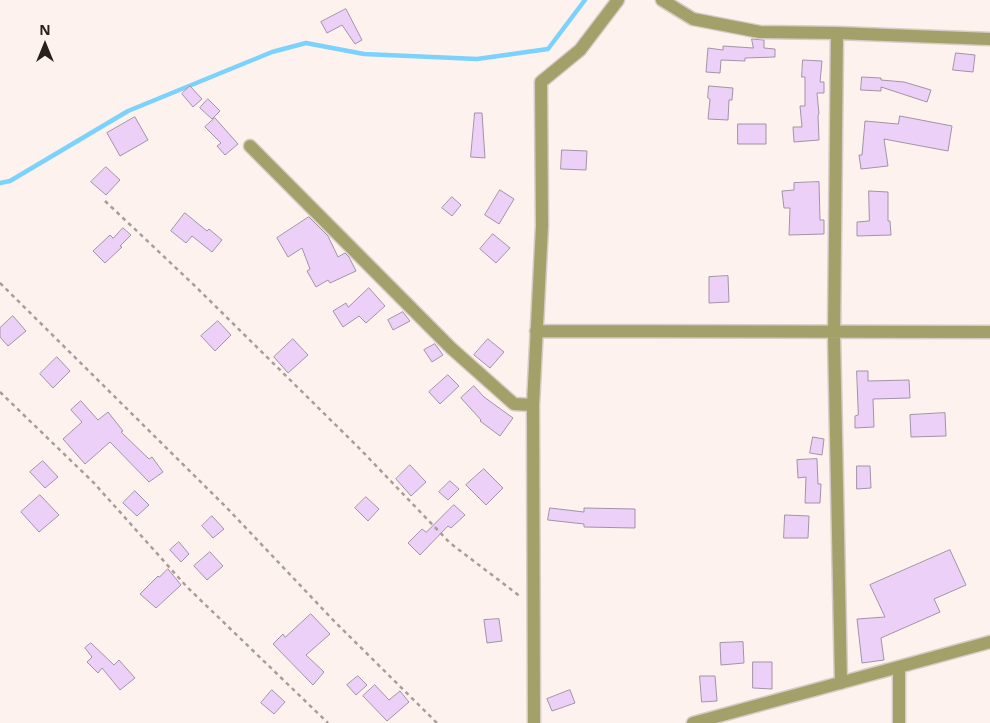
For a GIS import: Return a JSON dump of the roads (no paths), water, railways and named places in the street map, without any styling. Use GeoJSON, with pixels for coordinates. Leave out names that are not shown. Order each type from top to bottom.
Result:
{"type":"FeatureCollection","features":[{"type":"Feature","properties":{"kind":"street"},"geometry":{"type":"LineString","coordinates":[[534,723],[533,405],[542,226],[541,82],[580,50],[618,0]]}},
{"type":"Feature","properties":{"kind":"street"},"geometry":{"type":"LineString","coordinates":[[662,0],[692,19],[760,32],[837,32],[990,38]]}},
{"type":"Feature","properties":{"kind":"street"},"geometry":{"type":"LineString","coordinates":[[837,32],[834,331],[841,683]]}},
{"type":"Feature","properties":{"kind":"street"},"geometry":{"type":"LineString","coordinates":[[250,146],[451,348],[514,404],[533,405]]}},
{"type":"Feature","properties":{"kind":"street"},"geometry":{"type":"LineString","coordinates":[[536,331],[990,332]]}},
{"type":"Feature","properties":{"kind":"street"},"geometry":{"type":"LineString","coordinates":[[692,723],[990,642]]}},
{"type":"Feature","properties":{"kind":"street"},"geometry":{"type":"LineString","coordinates":[[899,667],[899,723]]}},
{"type":"Feature","properties":{"kind":"waterway"},"geometry":{"type":"LineString","coordinates":[[0,183],[10,181],[128,111],[272,52],[306,43],[364,54],[477,59],[548,49],[585,0]]}}]}
